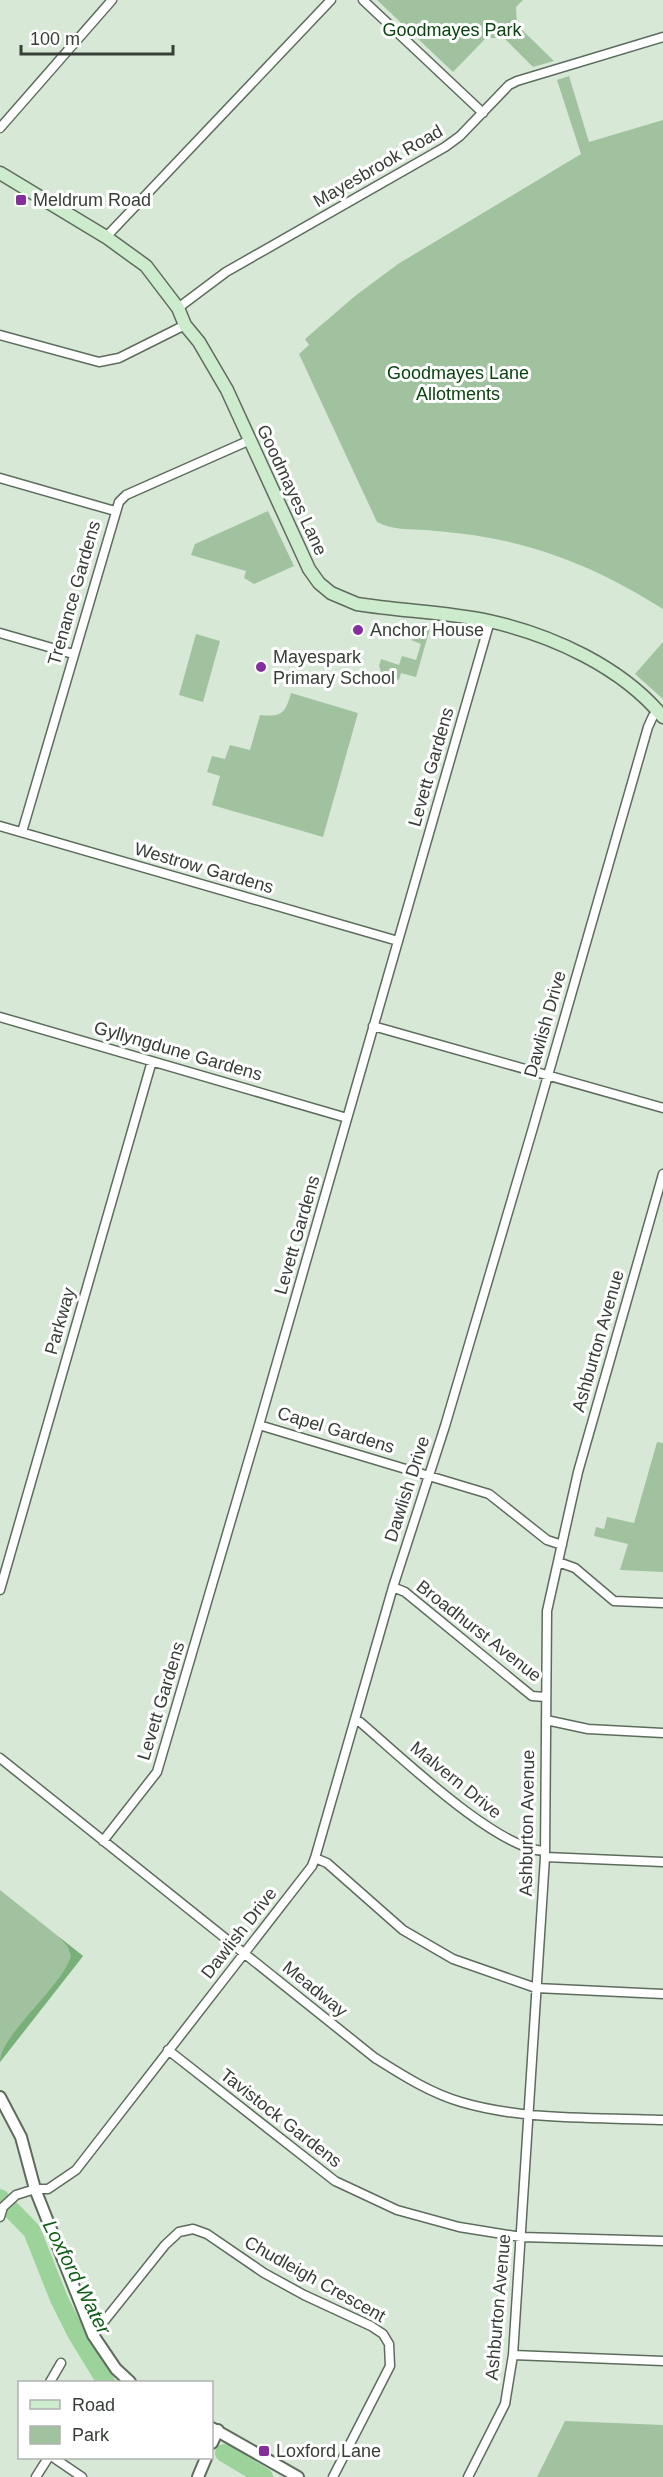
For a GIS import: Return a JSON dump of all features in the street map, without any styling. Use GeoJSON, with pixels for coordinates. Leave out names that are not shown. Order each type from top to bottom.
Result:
{"type":"FeatureCollection","features":[{"type":"Feature","properties":{"kind":"main road","name":"Goodmayes Lane"},"geometry":{"type":"LineString","coordinates":[[0,173],[106,237],[146,266],[178,308],[185,325],[199,342],[226,390],[307,566],[319,583],[331,593],[357,604],[490,621],[537,636],[594,662],[629,684],[661,714]]}},
{"type":"Feature","properties":{"kind":"street"},"geometry":{"type":"LineString","coordinates":[[0,128],[112,0]]}},
{"type":"Feature","properties":{"kind":"street"},"geometry":{"type":"LineString","coordinates":[[106,237],[331,0]]}},
{"type":"Feature","properties":{"kind":"street"},"geometry":{"type":"LineString","coordinates":[[363,0],[483,113]]}},
{"type":"Feature","properties":{"kind":"street","name":"Mayesbrook Road"},"geometry":{"type":"LineString","coordinates":[[178,308],[226,272],[445,147],[460,136],[502,92],[517,81],[663,37]]}},
{"type":"Feature","properties":{"kind":"street"},"geometry":{"type":"LineString","coordinates":[[0,335],[99,362],[118,358],[185,325]]}},
{"type":"Feature","properties":{"kind":"street","name":"Trenance Gardens"},"geometry":{"type":"LineString","coordinates":[[22,832],[119,502],[126,495],[249,441]]}},
{"type":"Feature","properties":{"kind":"street"},"geometry":{"type":"LineString","coordinates":[[0,478],[115,511]]}},
{"type":"Feature","properties":{"kind":"street","name":"Levett Gardens"},"geometry":{"type":"LineString","coordinates":[[103,1841],[157,1772],[490,621]]}},
{"type":"Feature","properties":{"kind":"street"},"geometry":{"type":"LineString","coordinates":[[0,633],[73,654]]}},
{"type":"Feature","properties":{"kind":"street","name":"Dawlish Drive"},"geometry":{"type":"LineString","coordinates":[[0,2217],[6,2204],[23,2192],[48,2189],[76,2170],[312,1866],[648,727],[653,716],[661,714]]}},
{"type":"Feature","properties":{"kind":"street","name":"Westrow Gardens"},"geometry":{"type":"LineString","coordinates":[[0,826],[398,941]]}},
{"type":"Feature","properties":{"kind":"street","name":"Gyllyngdune Gardens"},"geometry":{"type":"LineString","coordinates":[[0,1017],[347,1118]]}},
{"type":"Feature","properties":{"kind":"street"},"geometry":{"type":"LineString","coordinates":[[374,1026],[663,1108]]}},
{"type":"Feature","properties":{"kind":"street","name":"Parkway"},"geometry":{"type":"LineString","coordinates":[[0,1590],[152,1061]]}},
{"type":"Feature","properties":{"kind":"street","name":"Ashburton Avenue"},"geometry":{"type":"LineString","coordinates":[[468,2477],[505,2404],[513,2355],[545,1854],[547,1611],[578,1472],[663,1174]]}},
{"type":"Feature","properties":{"kind":"street","name":"Capel Gardens"},"geometry":{"type":"LineString","coordinates":[[259,1425],[489,1494],[547,1540],[562,1545]]}},
{"type":"Feature","properties":{"kind":"street"},"geometry":{"type":"LineString","coordinates":[[558,1562],[575,1568],[614,1601],[663,1603]]}},
{"type":"Feature","properties":{"kind":"street","name":"Broadhurst Avenue"},"geometry":{"type":"LineString","coordinates":[[393,1587],[405,1592],[532,1696],[546,1697]]}},
{"type":"Feature","properties":{"kind":"street"},"geometry":{"type":"LineString","coordinates":[[546,1720],[588,1729],[663,1733]]}},
{"type":"Feature","properties":{"kind":"street","name":"Malvern Drive"},"geometry":{"type":"LineString","coordinates":[[355,1721],[360,1722],[490,1829],[519,1845],[545,1854],[663,1862]]}},
{"type":"Feature","properties":{"kind":"street","name":"Meadway"},"geometry":{"type":"LineString","coordinates":[[0,1758],[375,2058],[407,2078],[460,2102],[492,2109],[529,2114],[663,2120]]}},
{"type":"Feature","properties":{"kind":"street"},"geometry":{"type":"LineString","coordinates":[[315,1858],[327,1863],[404,1929],[453,1959],[536,1989],[663,1994]]}},
{"type":"Feature","properties":{"kind":"street","name":"Tavistock Gardens"},"geometry":{"type":"LineString","coordinates":[[168,2050],[335,2181],[398,2210],[459,2227],[521,2237],[663,2241]]}},
{"type":"Feature","properties":{"kind":"street"},"geometry":{"type":"LineString","coordinates":[[0,2097],[21,2137],[35,2189],[93,2335],[116,2369],[129,2381]]}},
{"type":"Feature","properties":{"kind":"street","name":"Chudleigh Crescent"},"geometry":{"type":"LineString","coordinates":[[93,2335],[165,2245],[178,2232],[193,2229],[207,2234],[264,2273],[304,2295],[371,2326],[382,2334],[389,2344],[390,2366],[333,2477]]}},
{"type":"Feature","properties":{"kind":"street"},"geometry":{"type":"LineString","coordinates":[[513,2355],[663,2361]]}},
{"type":"Feature","properties":{"kind":"street"},"geometry":{"type":"LineString","coordinates":[[51,2381],[61,2363]]}},
{"type":"Feature","properties":{"kind":"street"},"geometry":{"type":"LineString","coordinates":[[215,2429],[298,2477]]}},
{"type":"Feature","properties":{"kind":"street"},"geometry":{"type":"LineString","coordinates":[[36,2477],[47,2459]]}},
{"type":"Feature","properties":{"kind":"street"},"geometry":{"type":"LineString","coordinates":[[57,2459],[82,2477]]}},
{"type":"Feature","properties":{"kind":"street"},"geometry":{"type":"LineString","coordinates":[[198,2477],[205,2459]]}},
{"type":"Feature","properties":{"kind":"green space","name":"Goodmayes Park"},"geometry":{"type":"Polygon","coordinates":[[[377,0],[523,0],[516,7],[517,25],[554,61],[533,67],[504,38],[486,38],[453,72],[377,0]]]}},
{"type":"Feature","properties":{"kind":"green space","name":"Goodmayes Lane Allotments"},"geometry":{"type":"Polygon","coordinates":[[[569,76],[589,142],[663,120],[663,609],[601,574],[536,549],[482,537],[394,528],[377,522],[299,354],[309,345],[305,339],[355,296],[398,264],[581,154],[557,80],[569,76]]]}},
{"type":"Feature","properties":{"kind":"green space"},"geometry":{"type":"Polygon","coordinates":[[[268,511],[294,566],[254,584],[244,578],[246,571],[191,555],[195,544],[268,511]]]}},
{"type":"Feature","properties":{"kind":"green space"},"geometry":{"type":"Polygon","coordinates":[[[420,624],[431,625],[416,677],[401,673],[399,680],[382,674],[379,666],[381,659],[399,665],[402,656],[416,660],[421,644],[411,640],[418,636],[420,624]]]}},
{"type":"Feature","properties":{"kind":"green space"},"geometry":{"type":"Polygon","coordinates":[[[196,634],[220,641],[203,702],[179,695],[196,634]]]}},
{"type":"Feature","properties":{"kind":"green space"},"geometry":{"type":"Polygon","coordinates":[[[663,642],[663,699],[635,674],[663,642]]]}},
{"type":"Feature","properties":{"kind":"green space"},"geometry":{"type":"Polygon","coordinates":[[[291,693],[358,713],[323,837],[212,805],[220,776],[207,772],[212,756],[225,759],[230,745],[250,750],[260,715],[282,713],[291,693]]]}},
{"type":"Feature","properties":{"kind":"green space"},"geometry":{"type":"Polygon","coordinates":[[[657,1442],[663,1443],[663,1572],[620,1570],[628,1544],[594,1536],[596,1527],[604,1529],[607,1517],[634,1523],[657,1442]]]}},
{"type":"Feature","properties":{"kind":"green space"},"geometry":{"type":"Polygon","coordinates":[[[0,1890],[83,1956],[0,2062],[0,1890]]]}},
{"type":"Feature","properties":{"kind":"green space"},"geometry":{"type":"Polygon","coordinates":[[[59,1937],[83,1956],[0,2062],[10,2038],[56,1982],[71,1956],[68,1947],[59,1937]]]}},
{"type":"Feature","properties":{"kind":"green space"},"geometry":{"type":"Polygon","coordinates":[[[565,2421],[663,2425],[663,2477],[537,2477],[565,2421]]]}},
{"type":"Feature","properties":{"kind":"waterway","name":"Loxford Water"},"geometry":{"type":"LineString","coordinates":[[0,2198],[32,2231],[59,2299],[76,2333],[105,2381]]}},
{"type":"Feature","properties":{"kind":"waterway","name":"Loxford Water"},"geometry":{"type":"LineString","coordinates":[[224,2453],[264,2477]]}},
{"type":"Feature","properties":{"kind":"place","name":"Meldrum Road"},"geometry":{"type":"Point","coordinates":[21,200]}},
{"type":"Feature","properties":{"kind":"place","name":"Anchor House"},"geometry":{"type":"Point","coordinates":[358,630]}},
{"type":"Feature","properties":{"kind":"place","name":"Mayespark Primary School"},"geometry":{"type":"Point","coordinates":[261,667]}},
{"type":"Feature","properties":{"kind":"place","name":"Loxford Lane"},"geometry":{"type":"Point","coordinates":[264,2451]}}]}
